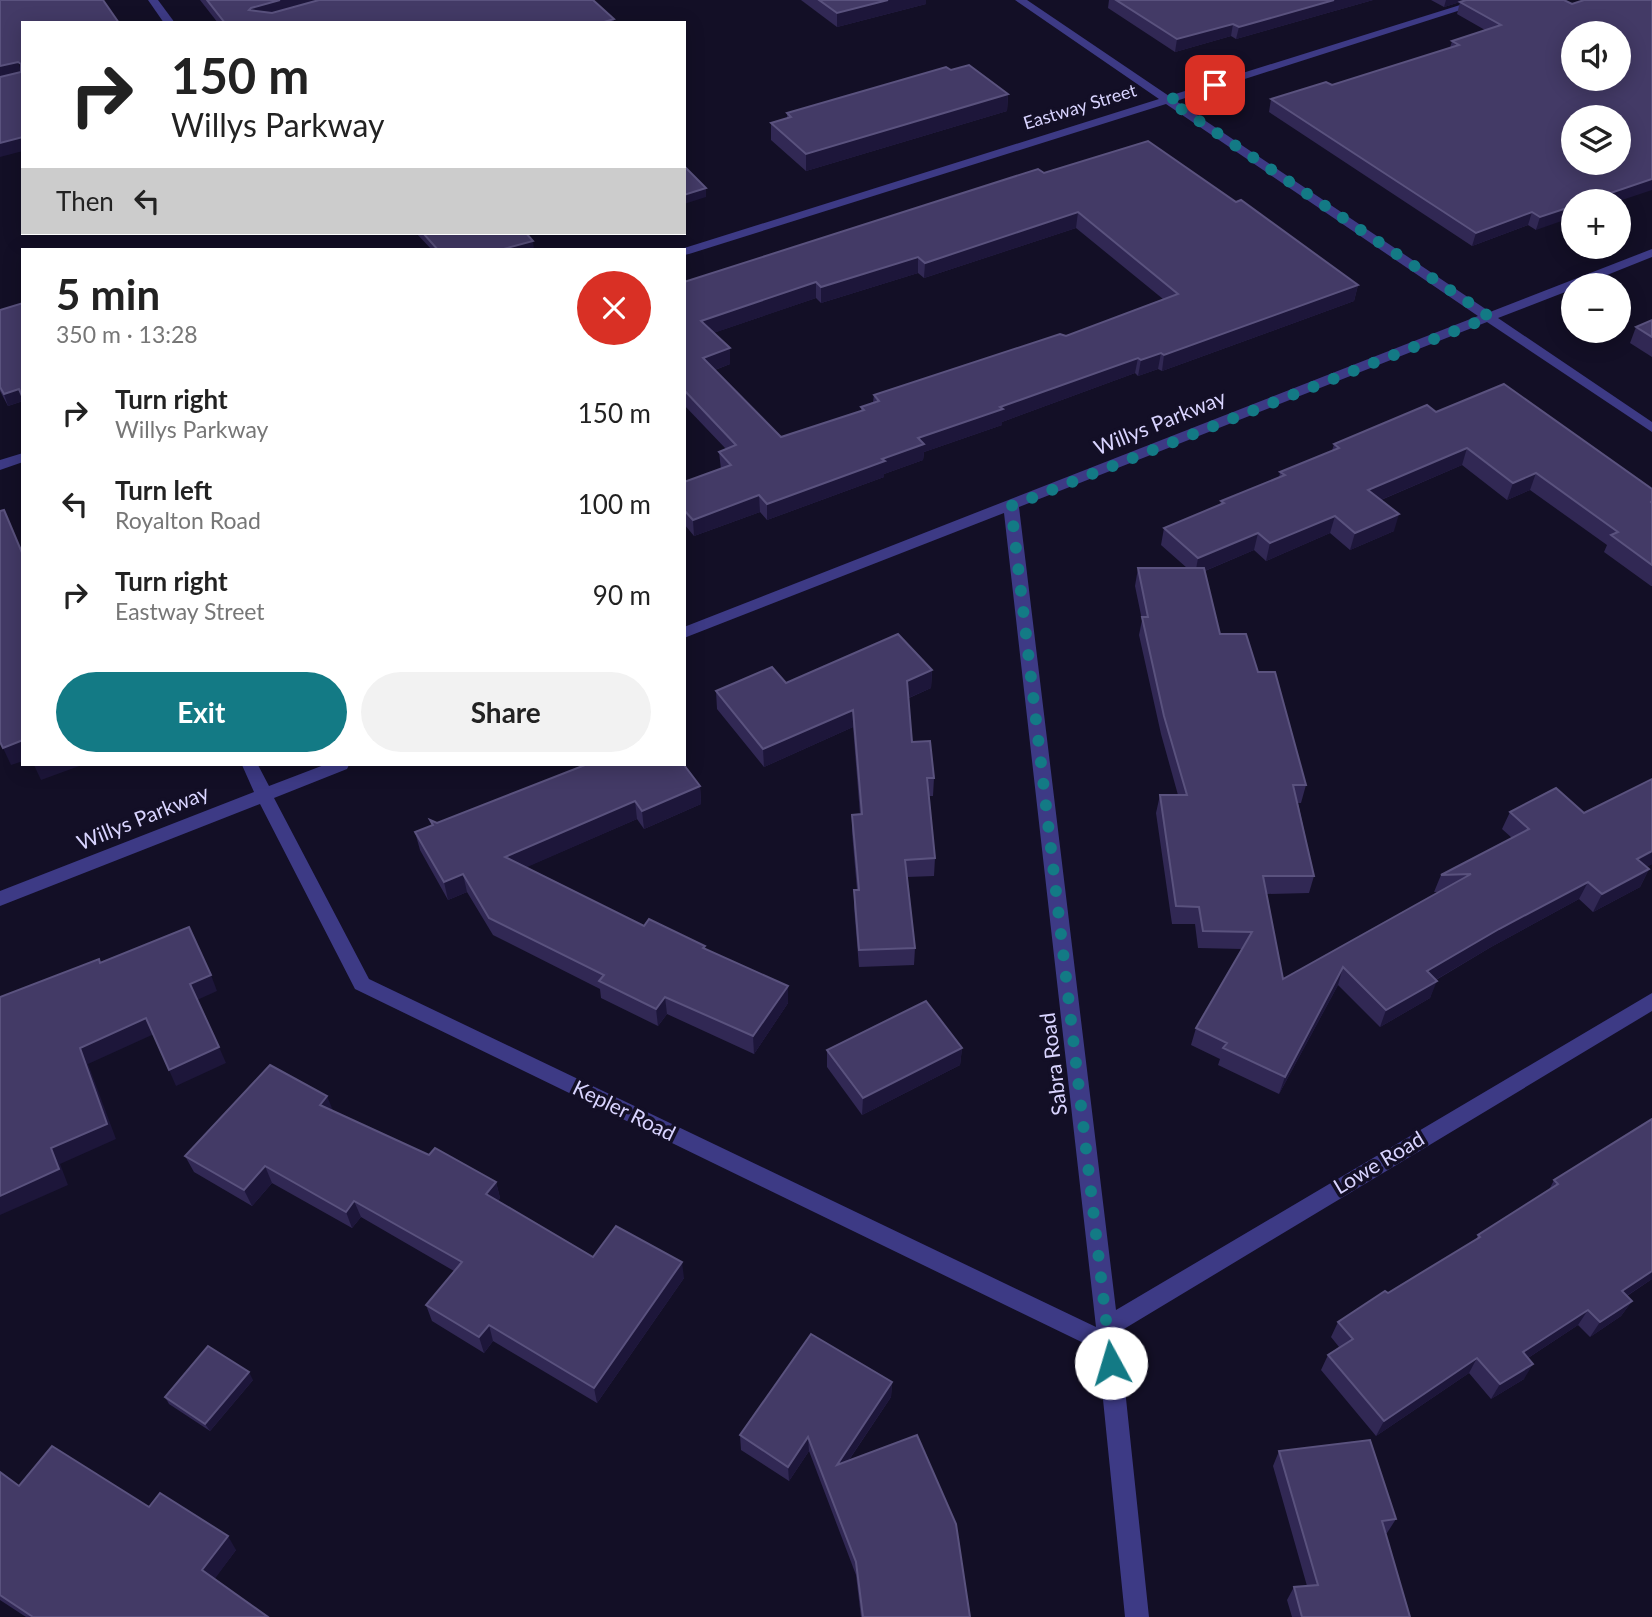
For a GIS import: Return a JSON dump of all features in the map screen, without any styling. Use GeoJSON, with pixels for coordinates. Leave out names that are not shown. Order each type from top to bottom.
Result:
{"type":"FeatureCollection","features":[{"type":"Feature","properties":{"kind":"street"},"geometry":{"type":"LineString","coordinates":[[153,0],[169,21]]}},
{"type":"Feature","properties":{"kind":"street"},"geometry":{"type":"LineString","coordinates":[[1020,0],[1652,428]]}},
{"type":"Feature","properties":{"kind":"street","name":"Eastway Street"},"geometry":{"type":"LineString","coordinates":[[686,250],[1487,0]]}},
{"type":"Feature","properties":{"kind":"street","name":"Willys Parkway"},"geometry":{"type":"LineString","coordinates":[[686,632],[1652,253]]}},
{"type":"Feature","properties":{"kind":"street"},"geometry":{"type":"LineString","coordinates":[[0,465],[21,458]]}},
{"type":"Feature","properties":{"kind":"street","name":"Sabra Road"},"geometry":{"type":"LineString","coordinates":[[1011,506],[1108,1335],[1137,1617]]}},
{"type":"Feature","properties":{"kind":"street","name":"Kepler Road"},"geometry":{"type":"LineString","coordinates":[[251,766],[287,844],[362,984],[1108,1335]]}},
{"type":"Feature","properties":{"kind":"street","name":"Willys Parkway"},"geometry":{"type":"LineString","coordinates":[[0,899],[338,766]]}},
{"type":"Feature","properties":{"kind":"street","name":"Lowe Road"},"geometry":{"type":"LineString","coordinates":[[1108,1335],[1652,1001]]}},
{"type":"Feature","properties":{"kind":"building"},"geometry":{"type":"Polygon","coordinates":[[[0,0],[103,0],[118,21],[21,21],[21,64],[18,62],[0,66],[0,0]]]}},
{"type":"Feature","properties":{"kind":"building"},"geometry":{"type":"Polygon","coordinates":[[[207,0],[280,0],[249,10],[272,13],[319,0],[593,0],[614,19],[608,21],[223,21],[207,0]]]}},
{"type":"Feature","properties":{"kind":"building"},"geometry":{"type":"Polygon","coordinates":[[[819,0],[888,0],[837,13],[819,0]]]}},
{"type":"Feature","properties":{"kind":"building"},"geometry":{"type":"Polygon","coordinates":[[[1116,0],[1334,0],[1239,27],[1233,24],[1177,39],[1116,0]]]}},
{"type":"Feature","properties":{"kind":"building"},"geometry":{"type":"Polygon","coordinates":[[[1564,0],[1572,4],[1584,0],[1652,0],[1652,179],[1622,189],[1561,189],[1561,210],[1540,217],[1532,212],[1476,233],[1271,99],[1326,82],[1332,85],[1459,45],[1452,41],[1501,25],[1460,2],[1564,0]]]}},
{"type":"Feature","properties":{"kind":"building"},"geometry":{"type":"Polygon","coordinates":[[[969,65],[1008,94],[806,154],[771,123],[791,117],[787,113],[946,67],[951,70],[969,65]]]}},
{"type":"Feature","properties":{"kind":"building"},"geometry":{"type":"Polygon","coordinates":[[[21,72],[21,138],[0,143],[0,77],[21,72]]]}},
{"type":"Feature","properties":{"kind":"building"},"geometry":{"type":"Polygon","coordinates":[[[1148,141],[1236,202],[1241,200],[1358,285],[1164,355],[1161,353],[1141,360],[1138,358],[1000,407],[1003,409],[918,438],[924,444],[882,459],[885,461],[767,504],[759,495],[693,520],[686,512],[686,481],[731,465],[719,452],[736,445],[686,392],[686,281],[1038,169],[1044,173],[1148,141]],[[1078,212],[925,263],[918,257],[821,287],[816,282],[701,321],[730,348],[703,358],[781,437],[864,410],[861,407],[879,401],[874,395],[1060,334],[1066,336],[1178,294],[1078,212]]]}},
{"type":"Feature","properties":{"kind":"building"},"geometry":{"type":"Polygon","coordinates":[[[686,168],[706,188],[686,194],[686,168]]]}},
{"type":"Feature","properties":{"kind":"building"},"geometry":{"type":"Polygon","coordinates":[[[425,235],[528,235],[533,241],[507,248],[436,248],[425,235]]]}},
{"type":"Feature","properties":{"kind":"building"},"geometry":{"type":"Polygon","coordinates":[[[21,304],[21,394],[19,389],[4,394],[0,387],[0,310],[21,304]]]}},
{"type":"Feature","properties":{"kind":"building"},"geometry":{"type":"Polygon","coordinates":[[[1652,320],[1652,337],[1636,327],[1652,320]]]}},
{"type":"Feature","properties":{"kind":"building"},"geometry":{"type":"Polygon","coordinates":[[[1504,384],[1652,489],[1652,565],[1611,535],[1618,532],[1536,473],[1513,483],[1467,448],[1368,490],[1399,514],[1355,533],[1335,516],[1270,543],[1258,533],[1198,558],[1164,528],[1285,475],[1280,472],[1339,448],[1334,444],[1427,405],[1436,412],[1504,384]]]}},
{"type":"Feature","properties":{"kind":"building"},"geometry":{"type":"Polygon","coordinates":[[[4,510],[21,550],[21,741],[3,748],[0,742],[0,511],[4,510]]]}},
{"type":"Feature","properties":{"kind":"building"},"geometry":{"type":"Polygon","coordinates":[[[1138,568],[1204,568],[1220,634],[1246,634],[1258,672],[1275,672],[1306,785],[1293,785],[1314,876],[1263,876],[1283,979],[1471,874],[1441,875],[1529,829],[1510,812],[1556,788],[1584,813],[1652,779],[1652,851],[1637,859],[1649,869],[1602,894],[1588,882],[1499,929],[1427,971],[1437,981],[1386,1010],[1343,967],[1285,1077],[1223,1048],[1227,1043],[1196,1028],[1252,932],[1203,931],[1199,907],[1176,906],[1160,795],[1187,795],[1164,716],[1142,617],[1148,617],[1138,568]]]}},
{"type":"Feature","properties":{"kind":"building"},"geometry":{"type":"Polygon","coordinates":[[[898,634],[932,670],[907,681],[912,742],[930,741],[934,778],[927,778],[935,858],[905,860],[915,948],[859,950],[854,890],[859,890],[852,815],[862,814],[853,710],[763,749],[716,691],[772,667],[786,683],[898,634]]]}},
{"type":"Feature","properties":{"kind":"building"},"geometry":{"type":"Polygon","coordinates":[[[582,766],[685,766],[700,786],[642,811],[635,801],[505,857],[644,926],[649,919],[705,946],[703,948],[788,986],[753,1036],[665,997],[656,1009],[599,981],[604,975],[489,918],[463,874],[444,882],[415,832],[433,825],[430,820],[437,823],[582,766]]]}},
{"type":"Feature","properties":{"kind":"building"},"geometry":{"type":"Polygon","coordinates":[[[189,927],[211,975],[190,984],[219,1047],[169,1070],[146,1018],[80,1048],[107,1124],[51,1148],[59,1169],[0,1196],[0,997],[99,959],[100,963],[189,927]]]}},
{"type":"Feature","properties":{"kind":"building"},"geometry":{"type":"Polygon","coordinates":[[[926,1001],[962,1048],[863,1098],[827,1050],[926,1001]]]}},
{"type":"Feature","properties":{"kind":"building"},"geometry":{"type":"Polygon","coordinates":[[[270,1065],[327,1096],[320,1105],[429,1155],[435,1148],[496,1182],[486,1194],[593,1257],[616,1226],[682,1262],[594,1388],[489,1325],[479,1337],[426,1305],[462,1262],[354,1201],[346,1212],[265,1166],[244,1190],[185,1156],[270,1065]]]}},
{"type":"Feature","properties":{"kind":"building"},"geometry":{"type":"Polygon","coordinates":[[[1652,1119],[1652,1271],[1622,1291],[1632,1301],[1600,1322],[1588,1310],[1523,1352],[1533,1364],[1500,1384],[1477,1358],[1384,1421],[1328,1355],[1353,1339],[1338,1322],[1385,1291],[1388,1293],[1480,1237],[1478,1235],[1558,1184],[1554,1180],[1652,1119]]]}},
{"type":"Feature","properties":{"kind":"building"},"geometry":{"type":"Polygon","coordinates":[[[811,1334],[892,1382],[837,1465],[917,1435],[956,1524],[970,1617],[863,1617],[856,1562],[808,1437],[788,1467],[740,1435],[811,1334]]]}},
{"type":"Feature","properties":{"kind":"building"},"geometry":{"type":"Polygon","coordinates":[[[208,1346],[249,1372],[205,1424],[165,1397],[208,1346]]]}},
{"type":"Feature","properties":{"kind":"building"},"geometry":{"type":"Polygon","coordinates":[[[1370,1440],[1396,1519],[1382,1521],[1410,1617],[1302,1617],[1294,1587],[1318,1585],[1279,1451],[1370,1440]]]}},
{"type":"Feature","properties":{"kind":"building"},"geometry":{"type":"Polygon","coordinates":[[[52,1446],[149,1507],[160,1493],[228,1536],[202,1570],[268,1617],[33,1617],[0,1595],[0,1472],[19,1486],[52,1446]]]}},
{"type":"Feature","properties":{"kind":"route"},"geometry":{"type":"LineString","coordinates":[[1111,1363],[1011,506],[1490,317],[1168,100],[1215,85]]}}]}
